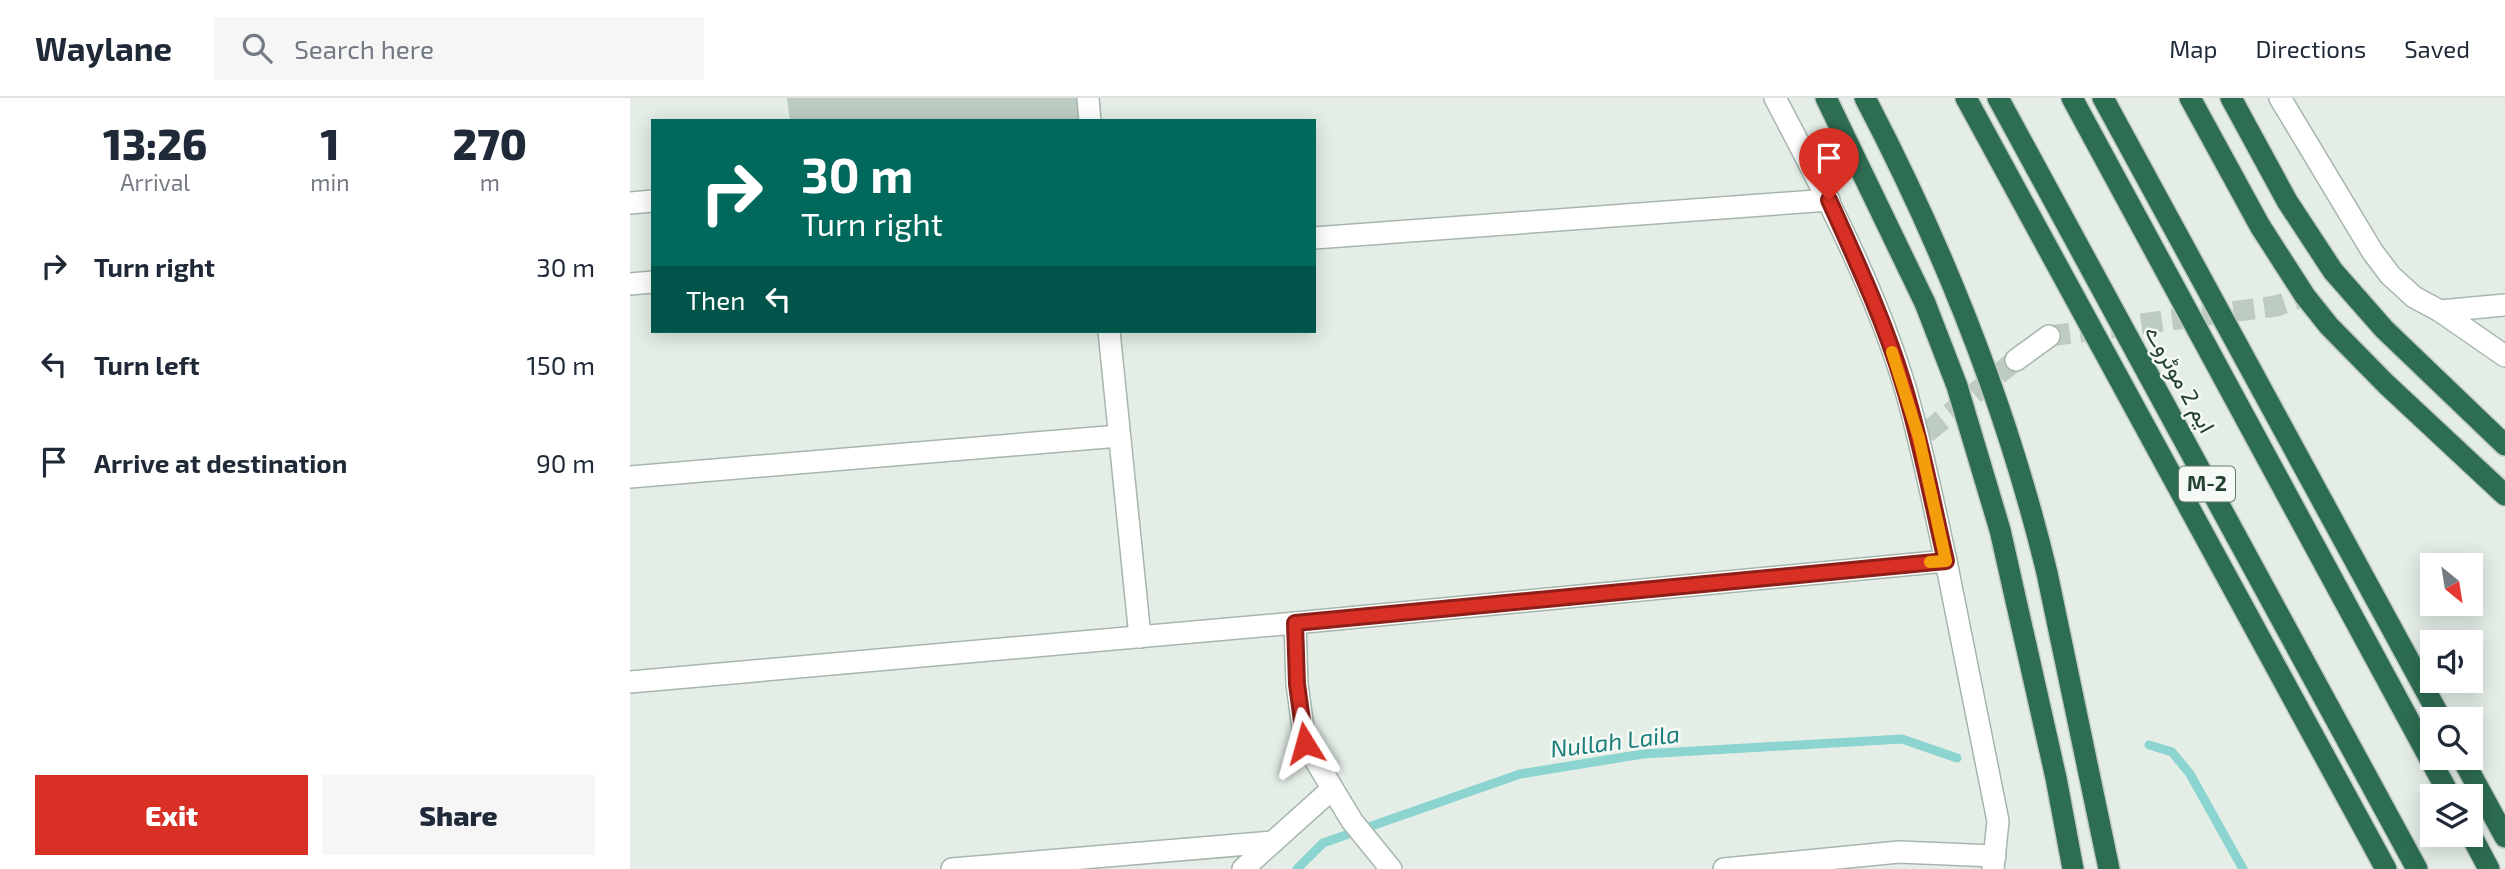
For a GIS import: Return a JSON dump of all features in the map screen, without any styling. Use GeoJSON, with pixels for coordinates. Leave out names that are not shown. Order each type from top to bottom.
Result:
{"type":"FeatureCollection","features":[{"type":"Feature","properties":{"kind":"highway"},"geometry":{"type":"LineString","coordinates":[[1826,98],[1926,303],[1957,386],[2000,530],[2056,778],[2073,869]]}},
{"type":"Feature","properties":{"kind":"highway"},"geometry":{"type":"LineString","coordinates":[[1865,98],[1942,260],[1986,370],[2007,433],[2047,573],[2109,869]]}},
{"type":"Feature","properties":{"kind":"highway"},"geometry":{"type":"LineString","coordinates":[[1966,98],[2386,869]]}},
{"type":"Feature","properties":{"kind":"highway","name":"ایم 2 موٹروے"},"geometry":{"type":"LineString","coordinates":[[1998,98],[2417,869]]}},
{"type":"Feature","properties":{"kind":"highway","name":"ایم 2 موٹروے"},"geometry":{"type":"LineString","coordinates":[[2072,98],[2444,784]]}},
{"type":"Feature","properties":{"kind":"highway"},"geometry":{"type":"LineString","coordinates":[[2103,98],[2434,707]]}},
{"type":"Feature","properties":{"kind":"highway"},"geometry":{"type":"LineString","coordinates":[[2190,98],[2260,226],[2305,296],[2329,326],[2386,384],[2505,495]]}},
{"type":"Feature","properties":{"kind":"highway"},"geometry":{"type":"LineString","coordinates":[[2231,98],[2287,201],[2333,271],[2384,329],[2505,445]]}},
{"type":"Feature","properties":{"kind":"highway"},"geometry":{"type":"LineString","coordinates":[[2469,770],[2505,837]]}},
{"type":"Feature","properties":{"kind":"highway"},"geometry":{"type":"LineString","coordinates":[[2477,847],[2489,869]]}},
{"type":"Feature","properties":{"kind":"street"},"geometry":{"type":"LineString","coordinates":[[1088,98],[1090,119]]}},
{"type":"Feature","properties":{"kind":"street"},"geometry":{"type":"LineString","coordinates":[[1724,869],[1899,852],[1994,863],[1998,821],[1922,435],[1864,275],[1829,200],[1775,98]]}},
{"type":"Feature","properties":{"kind":"street"},"geometry":{"type":"LineString","coordinates":[[2280,98],[2372,251],[2390,275],[2414,298],[2440,311],[2505,356]]}},
{"type":"Feature","properties":{"kind":"street"},"geometry":{"type":"LineString","coordinates":[[1316,238],[1829,200]]}},
{"type":"Feature","properties":{"kind":"street"},"geometry":{"type":"LineString","coordinates":[[630,203],[651,201]]}},
{"type":"Feature","properties":{"kind":"street"},"geometry":{"type":"LineString","coordinates":[[630,284],[651,282]]}},
{"type":"Feature","properties":{"kind":"street"},"geometry":{"type":"LineString","coordinates":[[2440,311],[2505,305]]}},
{"type":"Feature","properties":{"kind":"street"},"geometry":{"type":"LineString","coordinates":[[1109,333],[1140,637]]}},
{"type":"Feature","properties":{"kind":"street"},"geometry":{"type":"LineString","coordinates":[[2016,359],[2049,335]]}},
{"type":"Feature","properties":{"kind":"street"},"geometry":{"type":"LineString","coordinates":[[630,477],[1119,436]]}},
{"type":"Feature","properties":{"kind":"street"},"geometry":{"type":"LineString","coordinates":[[630,682],[1295,623],[1946,561]]}},
{"type":"Feature","properties":{"kind":"street"},"geometry":{"type":"LineString","coordinates":[[1295,623],[1297,684],[1305,743],[1352,821],[1387,865]]}},
{"type":"Feature","properties":{"kind":"street"},"geometry":{"type":"LineString","coordinates":[[1243,869],[1332,789]]}},
{"type":"Feature","properties":{"kind":"street"},"geometry":{"type":"LineString","coordinates":[[952,869],[1273,842]]}},
{"type":"Feature","properties":{"kind":"street"},"geometry":{"type":"LineString","coordinates":[[1880,869],[1899,852]]}},
{"type":"Feature","properties":{"kind":"building"},"geometry":{"type":"Polygon","coordinates":[[[787,98],[1079,98],[1081,119],[790,119],[787,98]]]}},
{"type":"Feature","properties":{"kind":"waterway","name":"Nullah Laila"},"geometry":{"type":"LineString","coordinates":[[1297,869],[1323,843],[1520,774],[1643,754],[1902,739],[1957,758]]}},
{"type":"Feature","properties":{"kind":"waterway","name":"Nullah Laila"},"geometry":{"type":"LineString","coordinates":[[2149,745],[2172,752],[2190,774],[2243,869]]}},
{"type":"Feature","properties":{"kind":"tunnel"},"geometry":{"type":"LineString","coordinates":[[2049,336],[2276,306],[2305,296]]}},
{"type":"Feature","properties":{"kind":"tunnel"},"geometry":{"type":"LineString","coordinates":[[1926,433],[2016,360]]}},
{"type":"Feature","properties":{"kind":"slow traffic"},"geometry":{"type":"LineString","coordinates":[[1892,352],[1919,438],[1946,561],[1930,562]]}},
{"type":"Feature","properties":{"kind":"route"},"geometry":{"type":"LineString","coordinates":[[1305,743],[1297,684],[1295,623],[1946,561],[1919,438],[1903,382],[1864,275],[1829,200]]}}]}
